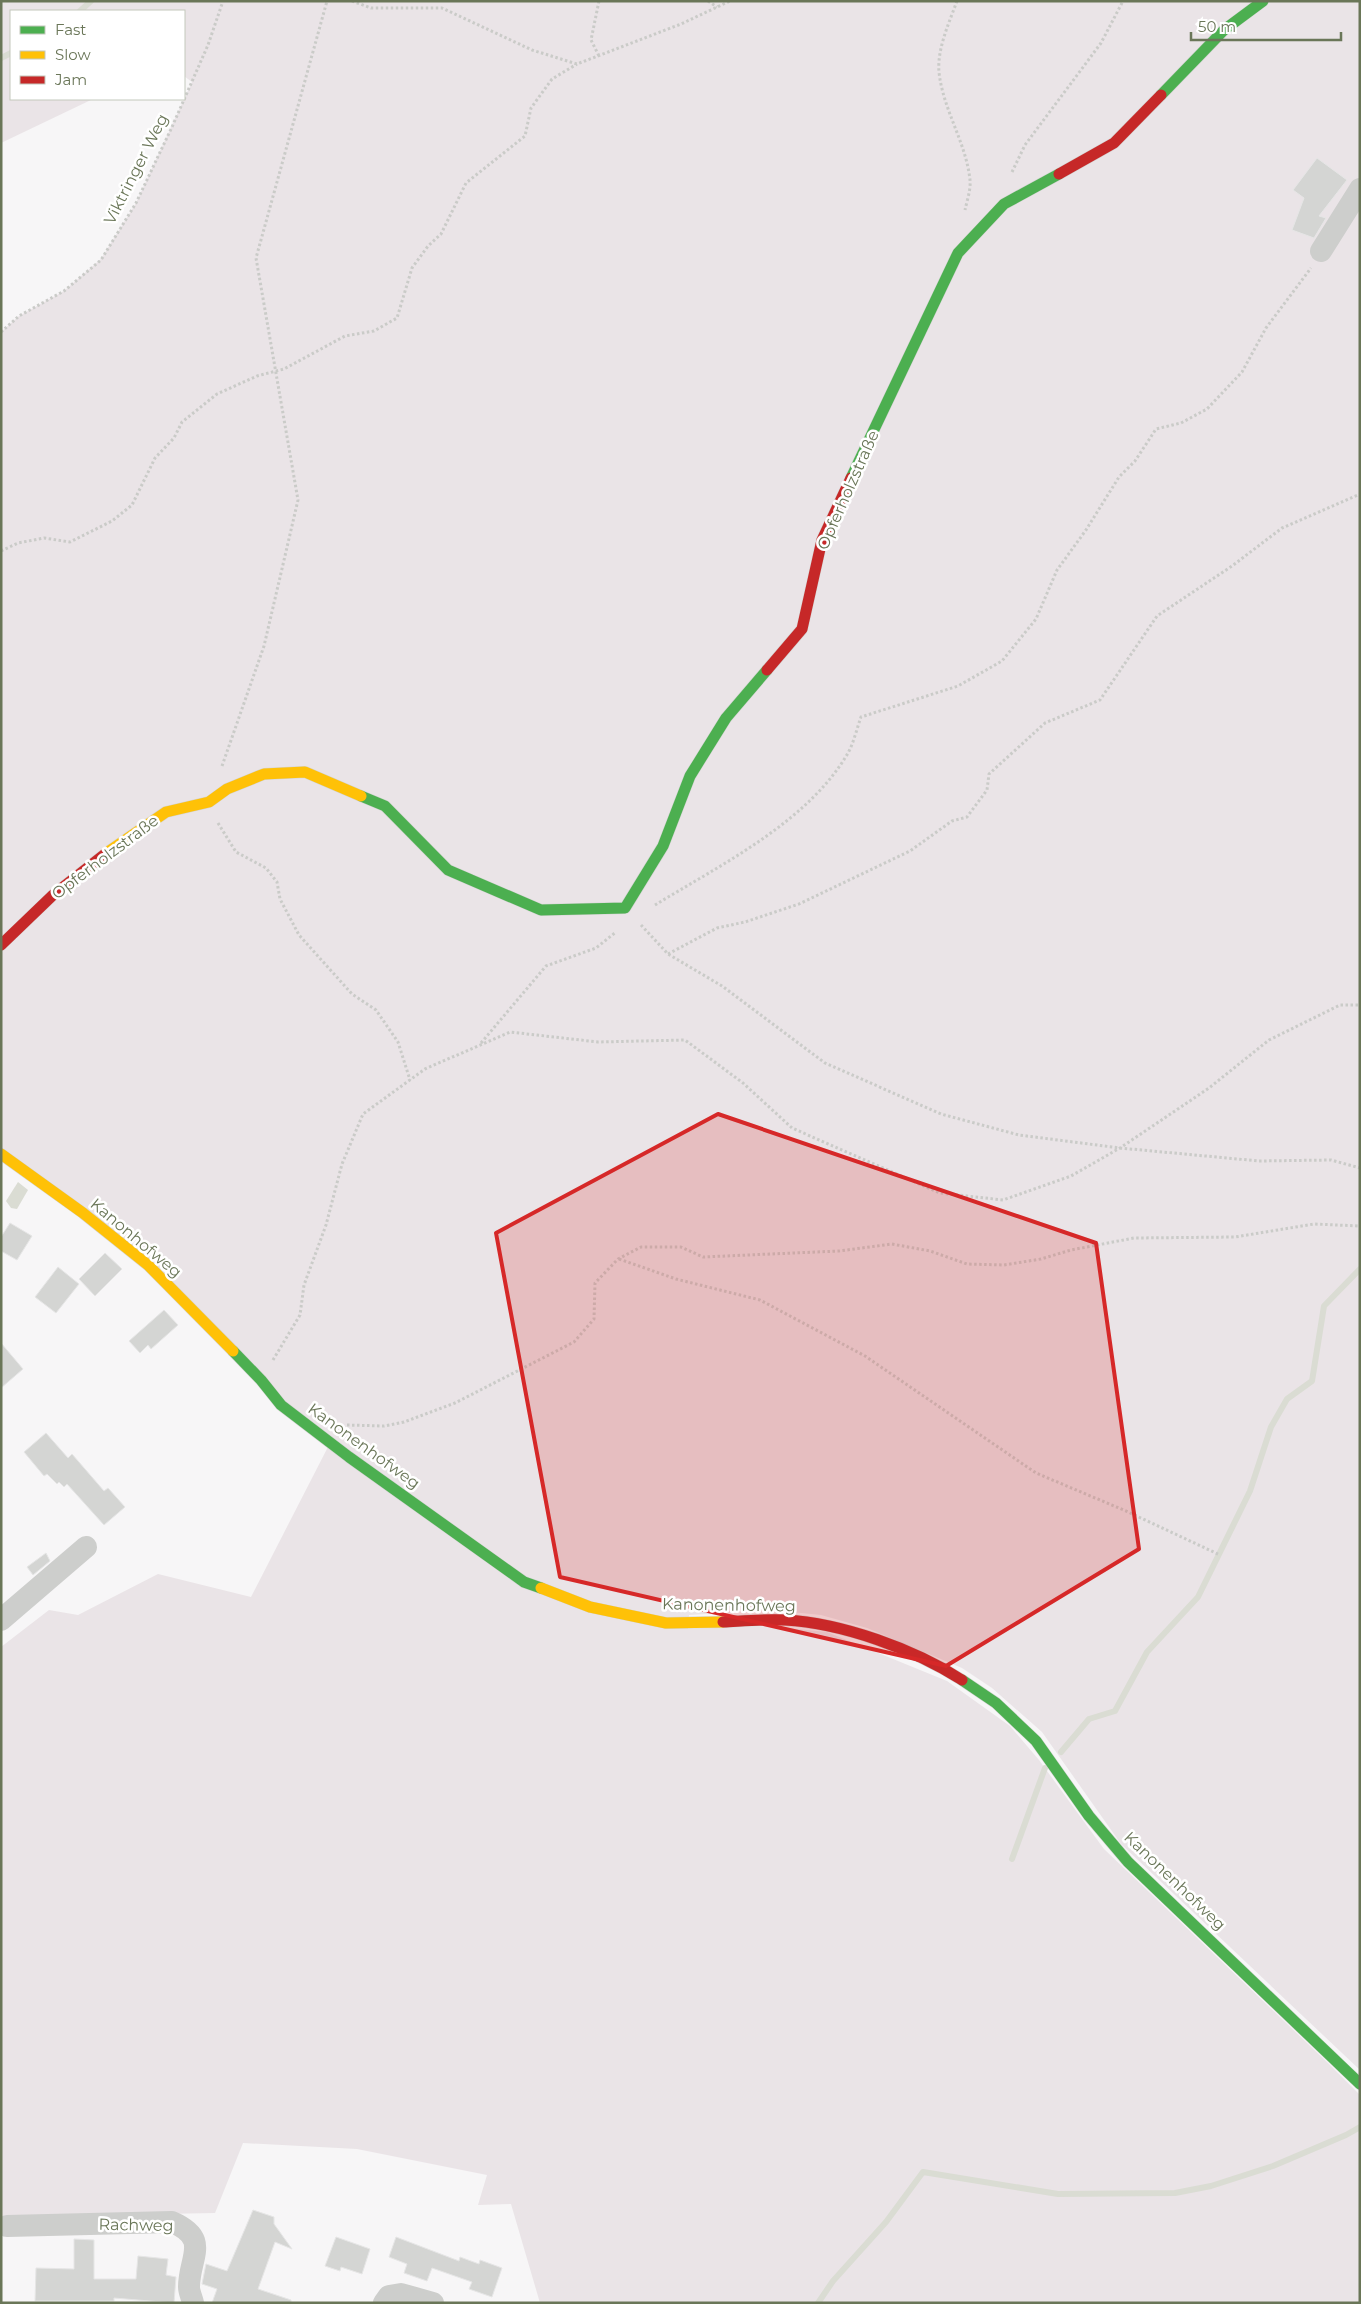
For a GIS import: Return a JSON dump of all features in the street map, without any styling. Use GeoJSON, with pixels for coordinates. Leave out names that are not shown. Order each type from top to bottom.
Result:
{"type":"FeatureCollection","features":[{"type":"Feature","properties":{"kind":"street","name":"Opferholzstraße"},"geometry":{"type":"LineString","coordinates":[[1,945],[53,895],[124,839],[166,812],[209,802],[228,789],[264,774],[305,772],[385,806],[448,870],[540,910],[625,908],[663,846],[690,776],[726,718],[802,629],[822,540],[958,253],[1004,204],[1114,143],[1224,30],[1263,1]]}},
{"type":"Feature","properties":{"kind":"street"},"geometry":{"type":"LineString","coordinates":[[1322,251],[1360,189]]}},
{"type":"Feature","properties":{"kind":"street","name":"Kanonhofweg"},"geometry":{"type":"LineString","coordinates":[[1,1154],[83,1213],[148,1265],[261,1380]]}},
{"type":"Feature","properties":{"kind":"street","name":"Kanonenhofweg"},"geometry":{"type":"LineString","coordinates":[[261,1380],[281,1405],[324,1439],[524,1582],[590,1607],[666,1623],[786,1620],[831,1626],[886,1644],[944,1670],[996,1703],[1036,1741],[1089,1816],[1128,1862],[1360,2084]]}},
{"type":"Feature","properties":{"kind":"street"},"geometry":{"type":"LineString","coordinates":[[1,1620],[86,1546]]}},
{"type":"Feature","properties":{"kind":"street","name":"Rachweg"},"geometry":{"type":"LineString","coordinates":[[7,2226],[172,2222],[186,2228],[194,2240],[196,2252],[189,2288],[193,2303]]}},
{"type":"Feature","properties":{"kind":"street"},"geometry":{"type":"LineString","coordinates":[[384,2303],[389,2296],[400,2294],[433,2303]]}},
{"type":"Feature","properties":{"kind":"path","name":"Viktringer Weg"},"geometry":{"type":"LineString","coordinates":[[185,97],[208,45],[224,1]]}},
{"type":"Feature","properties":{"kind":"path"},"geometry":{"type":"LineString","coordinates":[[327,1],[256,258],[298,500],[264,646],[209,802],[217,822],[236,852],[266,868],[276,882],[280,899],[299,935],[352,994],[376,1010],[398,1042],[410,1080]]}},
{"type":"Feature","properties":{"kind":"path"},"geometry":{"type":"LineString","coordinates":[[352,1],[371,8],[442,8],[532,50],[577,64]]}},
{"type":"Feature","properties":{"kind":"path"},"geometry":{"type":"LineString","coordinates":[[599,1],[591,40],[599,56]]}},
{"type":"Feature","properties":{"kind":"path"},"geometry":{"type":"LineString","coordinates":[[708,1],[718,7]]}},
{"type":"Feature","properties":{"kind":"path"},"geometry":{"type":"LineString","coordinates":[[1,551],[18,543],[44,538],[70,542],[112,521],[132,505],[155,458],[174,438],[182,422],[217,394],[258,376],[276,373],[345,336],[374,331],[397,318],[412,268],[428,246],[441,234],[466,183],[525,136],[531,108],[552,79],[577,64],[682,24],[730,1]]}},
{"type":"Feature","properties":{"kind":"path"},"geometry":{"type":"LineString","coordinates":[[957,1],[944,39],[939,71],[946,104],[958,131],[970,181],[964,217]]}},
{"type":"Feature","properties":{"kind":"path"},"geometry":{"type":"LineString","coordinates":[[1009,178],[1025,146],[1101,43],[1123,1]]}},
{"type":"Feature","properties":{"kind":"path","name":"Viktringer Weg"},"geometry":{"type":"LineString","coordinates":[[1,332],[19,316],[64,291],[101,260],[136,203],[184,100]]}},
{"type":"Feature","properties":{"kind":"path"},"geometry":{"type":"LineString","coordinates":[[651,908],[765,838],[825,787],[849,751],[861,717],[958,686],[1002,661],[1036,619],[1056,570],[1086,530],[1119,477],[1135,461],[1156,429],[1181,423],[1206,409],[1242,372],[1266,328],[1302,283],[1322,251]]}},
{"type":"Feature","properties":{"kind":"path"},"geometry":{"type":"LineString","coordinates":[[668,954],[717,928],[745,922],[799,904],[910,851],[952,821],[967,817],[987,790],[989,774],[1045,723],[1100,700],[1157,616],[1232,566],[1282,528],[1360,494]]}},
{"type":"Feature","properties":{"kind":"path"},"geometry":{"type":"LineString","coordinates":[[634,918],[668,954],[722,986],[825,1063],[941,1114],[1019,1136],[1259,1161],[1331,1160],[1360,1168]]}},
{"type":"Feature","properties":{"kind":"path"},"geometry":{"type":"LineString","coordinates":[[478,1045],[494,1029],[546,966],[596,948],[619,930]]}},
{"type":"Feature","properties":{"kind":"path"},"geometry":{"type":"LineString","coordinates":[[261,1380],[300,1315],[304,1285],[326,1225],[342,1164],[364,1114],[425,1069],[510,1032],[598,1042],[685,1040],[743,1082],[792,1128],[940,1193],[1003,1200],[1071,1176],[1120,1148],[1209,1088],[1269,1040],[1340,1005],[1360,1005]]}},
{"type":"Feature","properties":{"kind":"path"},"geometry":{"type":"LineString","coordinates":[[340,1424],[384,1426],[404,1422],[455,1403],[574,1342],[594,1319],[596,1282],[618,1259],[641,1248],[681,1248],[703,1257],[838,1252],[892,1244],[930,1251],[967,1264],[1004,1265],[1041,1259],[1071,1250],[1134,1238],[1235,1237],[1314,1224],[1360,1226]]}},
{"type":"Feature","properties":{"kind":"path"},"geometry":{"type":"LineString","coordinates":[[618,1259],[676,1279],[760,1300],[865,1356],[1036,1473],[1126,1511],[1220,1555]]}},
{"type":"Feature","properties":{"kind":"highlighted area"},"geometry":{"type":"Polygon","coordinates":[[[718,1114],[1096,1243],[1139,1549],[946,1666],[560,1577],[496,1233],[718,1114]]]}},
{"type":"Feature","properties":{"kind":"shaded area"},"geometry":{"type":"Polygon","coordinates":[[[1,1],[1360,1],[1360,2070],[1121,1844],[1042,1732],[992,1688],[962,1668],[867,1628],[821,1615],[771,1610],[689,1615],[688,1629],[768,1626],[827,1632],[947,1681],[1010,1726],[1039,1760],[1104,1849],[1360,2095],[1360,2303],[540,2303],[511,2204],[478,2205],[487,2175],[357,2149],[243,2143],[215,2213],[1,2217],[1,1647],[49,1610],[78,1615],[158,1574],[251,1597],[330,1443],[297,1419],[279,1397],[148,1265],[83,1213],[1,1154],[1,332],[19,316],[64,291],[101,259],[136,203],[192,82],[185,77],[185,10],[10,10],[10,100],[91,100],[1,143],[1,1]]]}},
{"type":"Feature","properties":{"kind":"shaded area"},"geometry":{"type":"Polygon","coordinates":[[[18,1182],[28,1190],[17,1209],[11,1208],[6,1201],[18,1182]]]}},
{"type":"Feature","properties":{"kind":"building"},"geometry":{"type":"Polygon","coordinates":[[[1317,158],[1347,180],[1319,216],[1326,218],[1314,238],[1292,230],[1304,198],[1293,190],[1317,158]]]}},
{"type":"Feature","properties":{"kind":"building"},"geometry":{"type":"Polygon","coordinates":[[[10,1223],[32,1236],[17,1260],[1,1251],[1,1237],[10,1223]]]}},
{"type":"Feature","properties":{"kind":"building"},"geometry":{"type":"Polygon","coordinates":[[[105,1253],[122,1269],[95,1296],[79,1279],[105,1253]]]}},
{"type":"Feature","properties":{"kind":"building"},"geometry":{"type":"Polygon","coordinates":[[[58,1267],[79,1284],[56,1313],[35,1297],[58,1267]]]}},
{"type":"Feature","properties":{"kind":"building"},"geometry":{"type":"Polygon","coordinates":[[[164,1310],[178,1325],[151,1349],[148,1345],[140,1353],[129,1341],[164,1310]]]}},
{"type":"Feature","properties":{"kind":"building"},"geometry":{"type":"Polygon","coordinates":[[[1,1343],[23,1369],[1,1388],[1,1343]]]}},
{"type":"Feature","properties":{"kind":"building"},"geometry":{"type":"Polygon","coordinates":[[[46,1433],[68,1458],[72,1454],[104,1491],[108,1488],[125,1507],[104,1525],[67,1484],[64,1487],[59,1482],[57,1484],[47,1474],[44,1476],[24,1452],[46,1433]]]}},
{"type":"Feature","properties":{"kind":"building"},"geometry":{"type":"Polygon","coordinates":[[[46,1553],[50,1561],[33,1575],[27,1567],[46,1553]]]}},
{"type":"Feature","properties":{"kind":"building"},"geometry":{"type":"Polygon","coordinates":[[[253,2210],[274,2217],[274,2224],[292,2249],[275,2242],[258,2289],[291,2300],[291,2303],[212,2303],[217,2289],[202,2284],[206,2264],[227,2271],[253,2210]]]}},
{"type":"Feature","properties":{"kind":"building"},"geometry":{"type":"Polygon","coordinates":[[[336,2237],[370,2249],[362,2274],[341,2267],[340,2271],[325,2266],[336,2237]]]}},
{"type":"Feature","properties":{"kind":"building"},"geometry":{"type":"Polygon","coordinates":[[[396,2237],[459,2261],[460,2257],[479,2264],[480,2260],[502,2268],[492,2297],[469,2289],[472,2282],[432,2268],[427,2281],[404,2273],[407,2264],[389,2257],[396,2237]]]}},
{"type":"Feature","properties":{"kind":"building"},"geometry":{"type":"Polygon","coordinates":[[[74,2239],[94,2240],[94,2279],[136,2279],[138,2256],[168,2259],[166,2275],[176,2277],[174,2303],[114,2298],[114,2301],[35,2301],[36,2268],[74,2269],[74,2239]]]}},
{"type":"Feature","properties":{"kind":"waterway"},"geometry":{"type":"LineString","coordinates":[[81,10],[91,1]]}},
{"type":"Feature","properties":{"kind":"waterway"},"geometry":{"type":"LineString","coordinates":[[1,58],[10,54]]}},
{"type":"Feature","properties":{"kind":"waterway"},"geometry":{"type":"LineString","coordinates":[[1061,1752],[1089,1719],[1115,1711],[1147,1652],[1198,1597],[1250,1491],[1271,1427],[1287,1399],[1312,1381],[1324,1306],[1360,1269]]}},
{"type":"Feature","properties":{"kind":"waterway"},"geometry":{"type":"LineString","coordinates":[[1012,1859],[1045,1768]]}},
{"type":"Feature","properties":{"kind":"waterway"},"geometry":{"type":"LineString","coordinates":[[818,2303],[833,2281],[886,2222],[923,2172],[1058,2194],[1175,2193],[1211,2186],[1273,2166],[1346,2135],[1360,2127]]}},
{"type":"Feature","properties":{"kind":"traffic: fast"},"geometry":{"type":"LineString","coordinates":[[1161,95],[1224,30],[1263,1]]}},
{"type":"Feature","properties":{"kind":"traffic: fast"},"geometry":{"type":"LineString","coordinates":[[851,478],[958,253],[1004,204],[1059,174]]}},
{"type":"Feature","properties":{"kind":"traffic: fast"},"geometry":{"type":"LineString","coordinates":[[361,796],[385,806],[448,870],[541,910],[625,908],[663,846],[690,776],[726,718],[767,670]]}},
{"type":"Feature","properties":{"kind":"traffic: fast"},"geometry":{"type":"LineString","coordinates":[[233,1351],[261,1380],[281,1405],[349,1457],[524,1582],[541,1588]]}},
{"type":"Feature","properties":{"kind":"traffic: fast"},"geometry":{"type":"LineString","coordinates":[[962,1680],[996,1703],[1036,1741],[1089,1816],[1128,1862],[1360,2084]]}},
{"type":"Feature","properties":{"kind":"traffic: slow"},"geometry":{"type":"LineString","coordinates":[[105,854],[166,812],[209,802],[227,789],[264,774],[305,772],[361,796]]}},
{"type":"Feature","properties":{"kind":"traffic: slow"},"geometry":{"type":"LineString","coordinates":[[1,1154],[83,1213],[148,1265],[233,1351]]}},
{"type":"Feature","properties":{"kind":"traffic: slow"},"geometry":{"type":"LineString","coordinates":[[541,1588],[590,1607],[666,1623],[723,1622]]}},
{"type":"Feature","properties":{"kind":"traffic: jam"},"geometry":{"type":"LineString","coordinates":[[1059,174],[1114,143],[1161,95]]}},
{"type":"Feature","properties":{"kind":"traffic: jam"},"geometry":{"type":"LineString","coordinates":[[767,670],[802,629],[822,540],[851,478]]}},
{"type":"Feature","properties":{"kind":"traffic: jam"},"geometry":{"type":"LineString","coordinates":[[1,945],[53,895],[105,854]]}},
{"type":"Feature","properties":{"kind":"traffic: jam"},"geometry":{"type":"LineString","coordinates":[[723,1622],[785,1620],[830,1626],[900,1648],[962,1680]]}}]}
